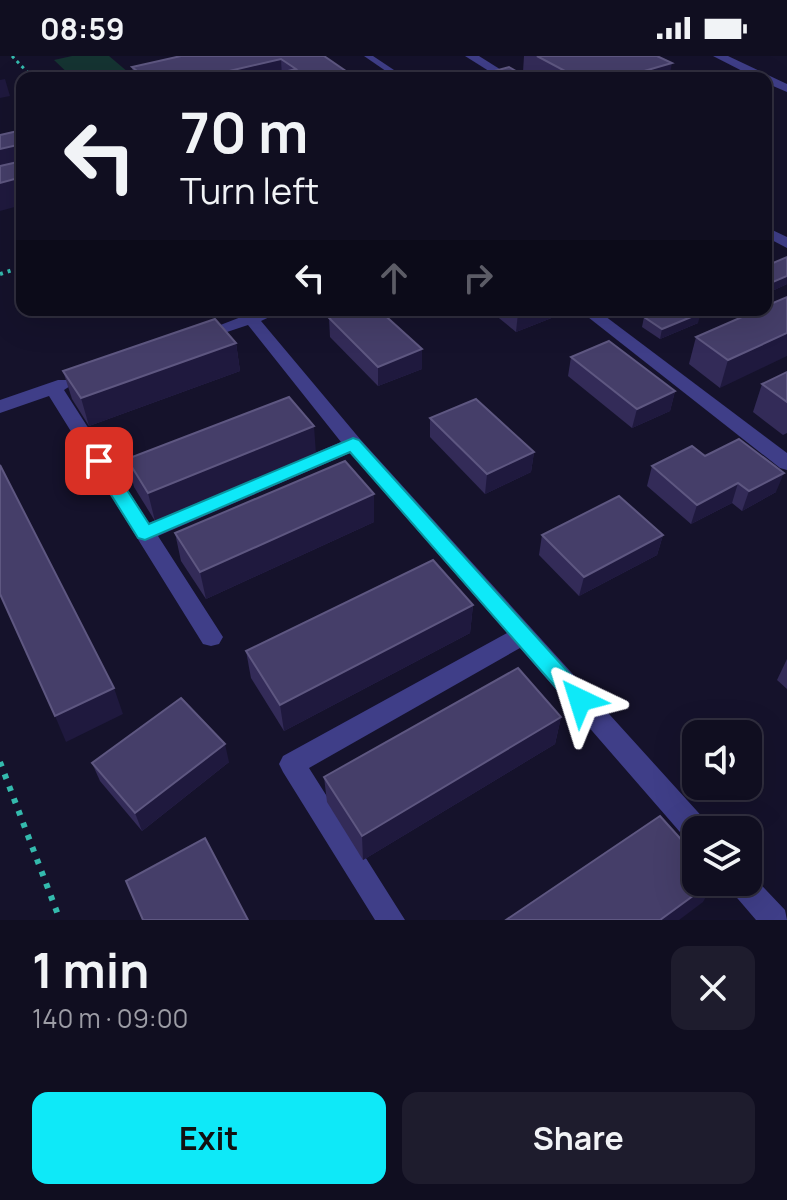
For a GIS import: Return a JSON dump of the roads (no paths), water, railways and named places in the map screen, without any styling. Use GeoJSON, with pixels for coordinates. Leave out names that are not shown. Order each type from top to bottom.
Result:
{"type":"FeatureCollection","features":[{"type":"Feature","properties":{"kind":"street"},"geometry":{"type":"LineString","coordinates":[[471,56],[493,72]]}},
{"type":"Feature","properties":{"kind":"street"},"geometry":{"type":"LineString","coordinates":[[719,56],[753,72]]}},
{"type":"Feature","properties":{"kind":"street"},"geometry":{"type":"LineString","coordinates":[[181,343],[243,316]]}},
{"type":"Feature","properties":{"kind":"street"},"geometry":{"type":"LineString","coordinates":[[250,316],[353,444],[684,816]]}},
{"type":"Feature","properties":{"kind":"street"},"geometry":{"type":"LineString","coordinates":[[595,316],[787,463]]}},
{"type":"Feature","properties":{"kind":"street"},"geometry":{"type":"LineString","coordinates":[[0,407],[81,378]]}},
{"type":"Feature","properties":{"kind":"street"},"geometry":{"type":"LineString","coordinates":[[53,388],[211,637]]}},
{"type":"Feature","properties":{"kind":"street"},"geometry":{"type":"LineString","coordinates":[[145,533],[353,444]]}},
{"type":"Feature","properties":{"kind":"street"},"geometry":{"type":"LineString","coordinates":[[391,920],[292,764],[523,635]]}},
{"type":"Feature","properties":{"kind":"street"},"geometry":{"type":"LineString","coordinates":[[754,896],[775,920]]}},
{"type":"Feature","properties":{"kind":"lane"},"geometry":{"type":"LineString","coordinates":[[368,56],[393,72]]}}]}
